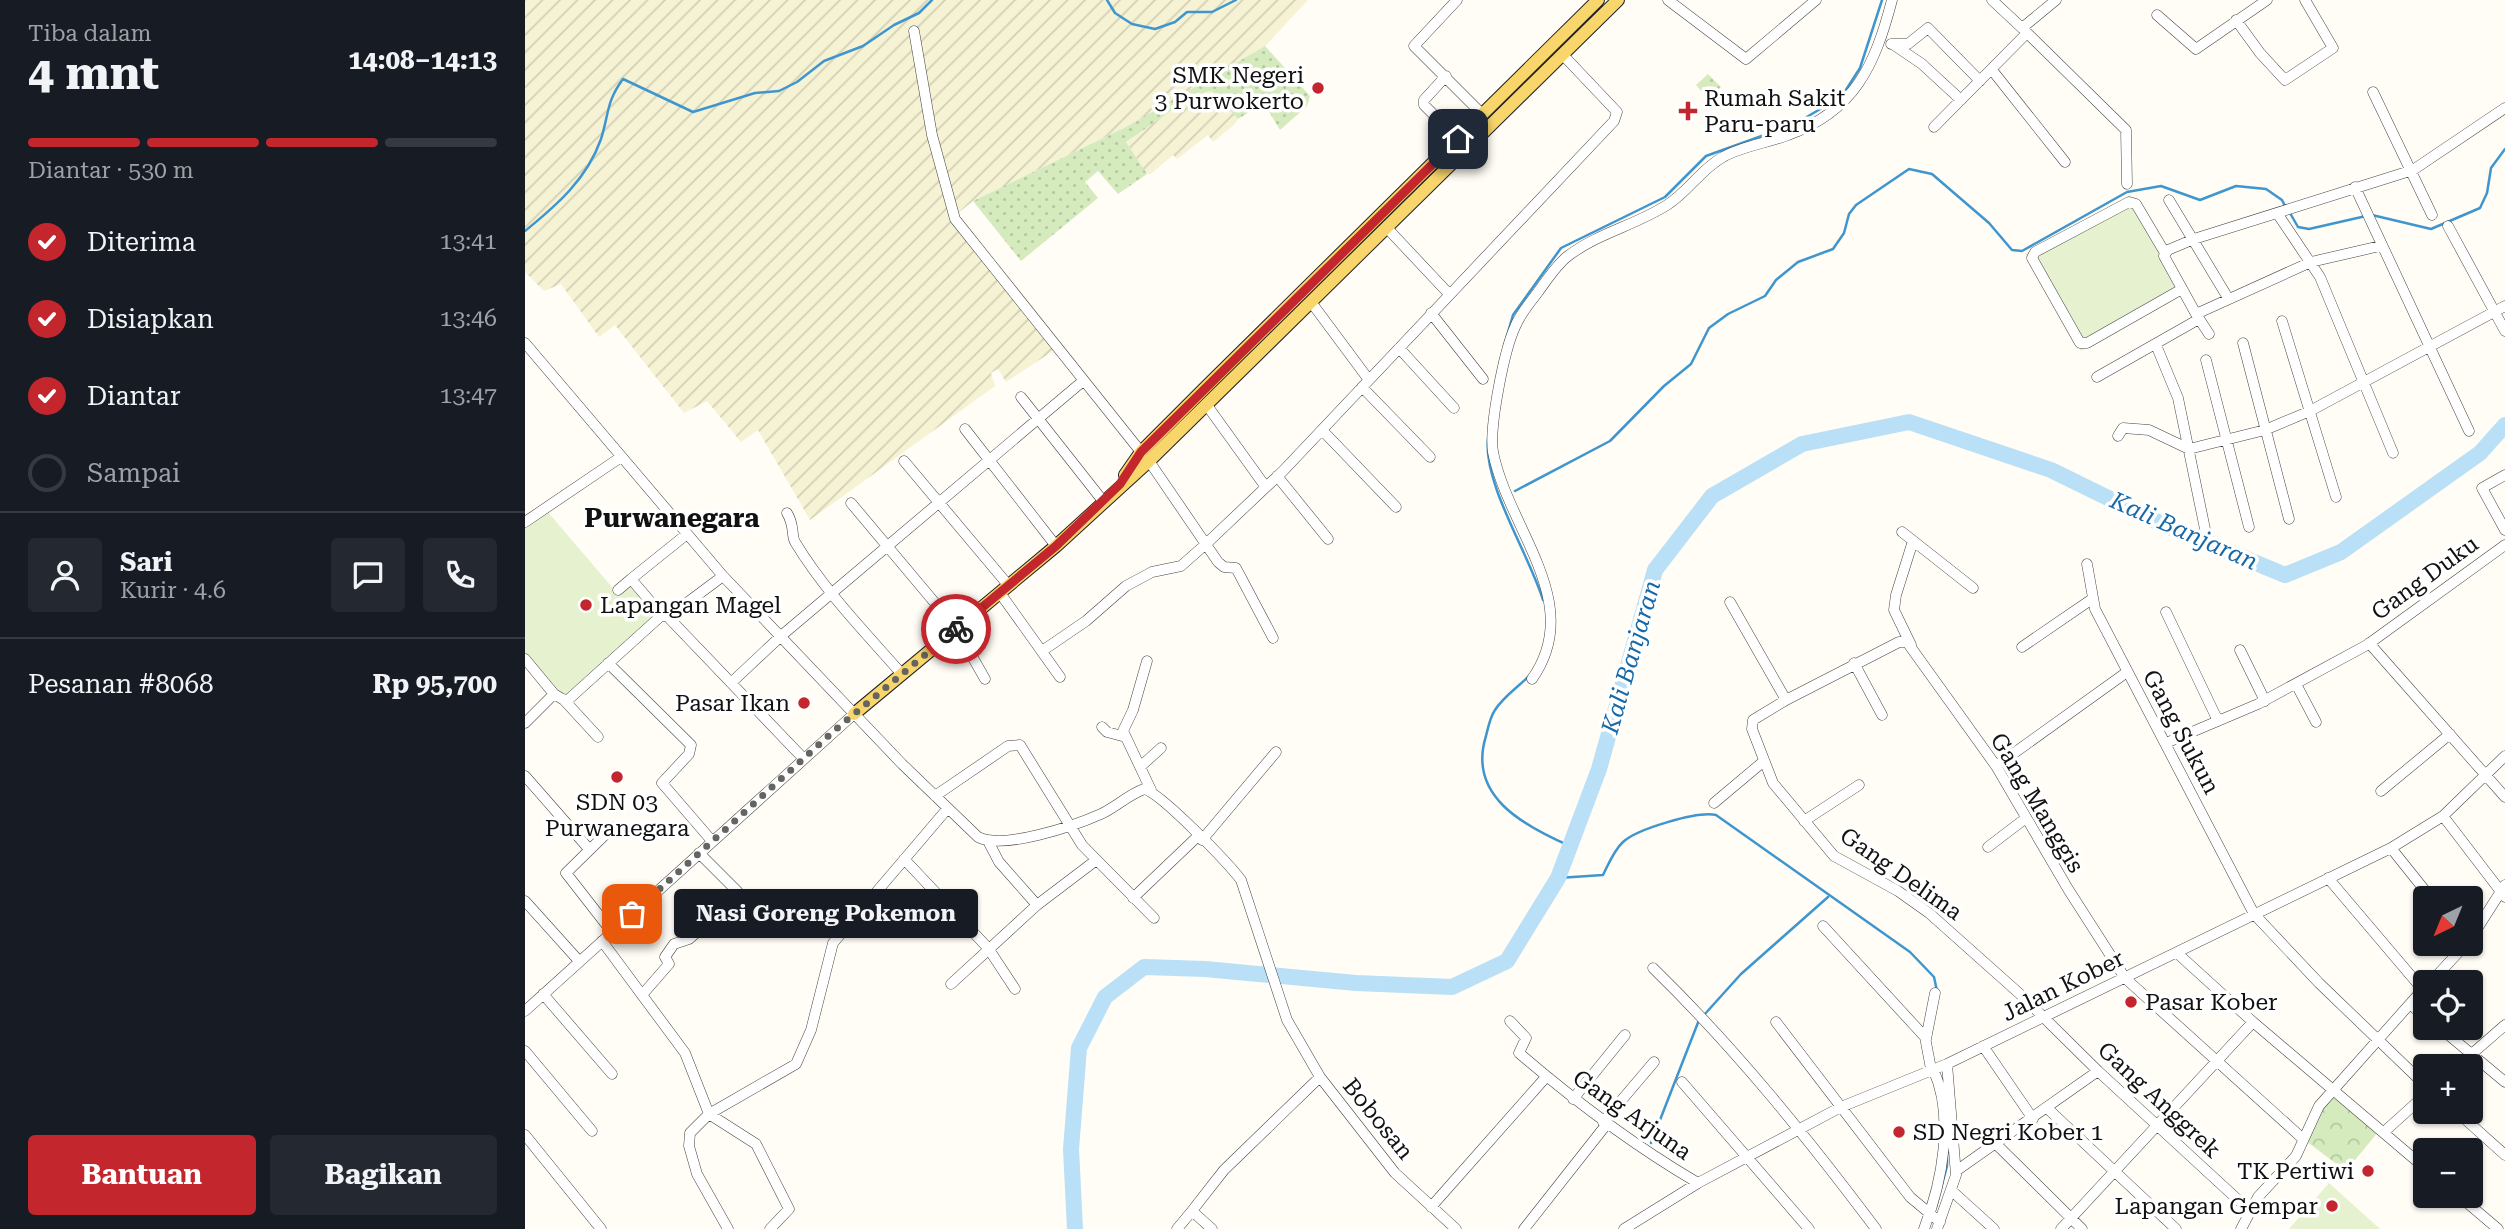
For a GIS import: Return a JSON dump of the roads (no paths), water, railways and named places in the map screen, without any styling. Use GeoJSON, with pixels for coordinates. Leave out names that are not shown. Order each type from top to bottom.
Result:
{"type":"FeatureCollection","features":[{"type":"Feature","properties":{"kind":"main road"},"geometry":{"type":"LineString","coordinates":[[854,714],[900,672],[1005,590],[1104,501],[1444,152],[1598,0]]}},
{"type":"Feature","properties":{"kind":"main road"},"geometry":{"type":"LineString","coordinates":[[1145,456],[1206,404],[1618,0]]}},
{"type":"Feature","properties":{"kind":"street"},"geometry":{"type":"LineString","coordinates":[[1457,0],[1414,46],[1482,114]]}},
{"type":"Feature","properties":{"kind":"street"},"geometry":{"type":"LineString","coordinates":[[1668,0],[1745,59],[1816,0]]}},
{"type":"Feature","properties":{"kind":"street"},"geometry":{"type":"LineString","coordinates":[[1532,679],[1544,662],[1549,648],[1553,626],[1552,602],[1502,479],[1493,449],[1506,354],[1520,317],[1560,264],[1590,243],[1670,203],[1725,155],[1792,134],[1832,112],[1860,86],[1892,0]]}},
{"type":"Feature","properties":{"kind":"street"},"geometry":{"type":"LineString","coordinates":[[1992,0],[2126,130],[2127,184]]}},
{"type":"Feature","properties":{"kind":"street"},"geometry":{"type":"LineString","coordinates":[[1934,127],[2056,0]]}},
{"type":"Feature","properties":{"kind":"street"},"geometry":{"type":"LineString","coordinates":[[2157,15],[2196,49],[2267,0]]}},
{"type":"Feature","properties":{"kind":"street"},"geometry":{"type":"LineString","coordinates":[[2236,20],[2260,53],[2285,80],[2333,48],[2305,0]]}},
{"type":"Feature","properties":{"kind":"street"},"geometry":{"type":"LineString","coordinates":[[1891,44],[1907,44],[1928,28],[1980,81]]}},
{"type":"Feature","properties":{"kind":"street"},"geometry":{"type":"LineString","coordinates":[[914,32],[932,135],[955,219],[1145,456],[1222,566],[1236,568],[1273,638]]}},
{"type":"Feature","properties":{"kind":"street"},"geometry":{"type":"LineString","coordinates":[[1878,38],[1922,64],[1961,100]]}},
{"type":"Feature","properties":{"kind":"street"},"geometry":{"type":"LineString","coordinates":[[1042,651],[1086,621],[1126,586],[1152,572],[1181,566],[1207,543],[1322,430],[1618,116],[1563,55]]}},
{"type":"Feature","properties":{"kind":"street"},"geometry":{"type":"LineString","coordinates":[[1534,64],[1544,74]]}},
{"type":"Feature","properties":{"kind":"street"},"geometry":{"type":"LineString","coordinates":[[1991,70],[2065,162]]}},
{"type":"Feature","properties":{"kind":"street"},"geometry":{"type":"LineString","coordinates":[[1446,76],[1424,100],[1424,105],[1458,139]]}},
{"type":"Feature","properties":{"kind":"street"},"geometry":{"type":"LineString","coordinates":[[2373,92],[2413,170],[2432,215]]}},
{"type":"Feature","properties":{"kind":"street"},"geometry":{"type":"LineString","coordinates":[[2165,253],[2194,239],[2413,170],[2505,107]]}},
{"type":"Feature","properties":{"kind":"street"},"geometry":{"type":"LineString","coordinates":[[1444,152],[1454,162]]}},
{"type":"Feature","properties":{"kind":"street"},"geometry":{"type":"LineString","coordinates":[[2355,187],[2380,246],[2469,431]]}},
{"type":"Feature","properties":{"kind":"street"},"geometry":{"type":"LineString","coordinates":[[2169,200],[2228,298]]}},
{"type":"Feature","properties":{"kind":"street"},"geometry":{"type":"LineString","coordinates":[[2182,289],[2087,343],[2080,343],[2032,258],[2035,253],[2129,202],[2136,204],[2209,334]]}},
{"type":"Feature","properties":{"kind":"street"},"geometry":{"type":"LineString","coordinates":[[2278,213],[2311,262],[2339,317],[2393,453]]}},
{"type":"Feature","properties":{"kind":"street"},"geometry":{"type":"LineString","coordinates":[[2448,226],[2505,331]]}},
{"type":"Feature","properties":{"kind":"street"},"geometry":{"type":"LineString","coordinates":[[1387,228],[1449,294]]}},
{"type":"Feature","properties":{"kind":"street"},"geometry":{"type":"LineString","coordinates":[[2097,377],[2156,345],[2228,298],[2311,262],[2380,246]]}},
{"type":"Feature","properties":{"kind":"street"},"geometry":{"type":"LineString","coordinates":[[1311,302],[1365,384],[1430,457]]}},
{"type":"Feature","properties":{"kind":"street"},"geometry":{"type":"LineString","coordinates":[[2118,436],[2123,428],[2136,427],[2189,449],[2265,430],[2310,411],[2505,306]]}},
{"type":"Feature","properties":{"kind":"street"},"geometry":{"type":"LineString","coordinates":[[1431,313],[1483,379]]}},
{"type":"Feature","properties":{"kind":"street"},"geometry":{"type":"LineString","coordinates":[[2282,321],[2336,497]]}},
{"type":"Feature","properties":{"kind":"street"},"geometry":{"type":"LineString","coordinates":[[525,343],[723,576],[935,796],[972,832],[989,842],[999,862],[1037,905]]}},
{"type":"Feature","properties":{"kind":"street"},"geometry":{"type":"LineString","coordinates":[[2243,343],[2288,519]]}},
{"type":"Feature","properties":{"kind":"street"},"geometry":{"type":"LineString","coordinates":[[2156,345],[2178,398],[2205,529]]}},
{"type":"Feature","properties":{"kind":"street"},"geometry":{"type":"LineString","coordinates":[[1399,348],[1454,408]]}},
{"type":"Feature","properties":{"kind":"street"},"geometry":{"type":"LineString","coordinates":[[2206,360],[2249,527]]}},
{"type":"Feature","properties":{"kind":"street"},"geometry":{"type":"LineString","coordinates":[[731,683],[781,636],[1083,381]]}},
{"type":"Feature","properties":{"kind":"street"},"geometry":{"type":"LineString","coordinates":[[1021,397],[1104,501]]}},
{"type":"Feature","properties":{"kind":"street"},"geometry":{"type":"LineString","coordinates":[[1206,404],[1265,486]]}},
{"type":"Feature","properties":{"kind":"street"},"geometry":{"type":"LineString","coordinates":[[965,429],[1056,546]]}},
{"type":"Feature","properties":{"kind":"street"},"geometry":{"type":"LineString","coordinates":[[1322,430],[1396,507]]}},
{"type":"Feature","properties":{"kind":"street"},"geometry":{"type":"LineString","coordinates":[[525,522],[621,457]]}},
{"type":"Feature","properties":{"kind":"street"},"geometry":{"type":"LineString","coordinates":[[904,461],[939,501],[1005,590],[1060,677]]}},
{"type":"Feature","properties":{"kind":"street"},"geometry":{"type":"LineString","coordinates":[[2505,475],[2481,488],[2505,530]]}},
{"type":"Feature","properties":{"kind":"street"},"geometry":{"type":"LineString","coordinates":[[1277,476],[1328,540]]}},
{"type":"Feature","properties":{"kind":"street"},"geometry":{"type":"LineString","coordinates":[[851,503],[956,628],[985,680]]}},
{"type":"Feature","properties":{"kind":"street"},"geometry":{"type":"LineString","coordinates":[[787,513],[794,526],[794,540],[832,594],[900,672]]}},
{"type":"Feature","properties":{"kind":"street"},"geometry":{"type":"LineString","coordinates":[[1902,532],[1973,588]]}},
{"type":"Feature","properties":{"kind":"street"},"geometry":{"type":"LineString","coordinates":[[618,590],[687,534]]}},
{"type":"Feature","properties":{"kind":"street","name":"Gang Manggis"},"geometry":{"type":"LineString","coordinates":[[1913,541],[1894,610],[1912,648],[1996,765],[2125,978],[2302,1138]]}},
{"type":"Feature","properties":{"kind":"street","name":"Gang Duku"},"geometry":{"type":"LineString","coordinates":[[2166,743],[2265,701],[2369,643],[2505,545]]}},
{"type":"Feature","properties":{"kind":"street","name":"Gang Sukun"},"geometry":{"type":"LineString","coordinates":[[2087,564],[2092,599],[2127,672],[2254,914],[2413,1074]]}},
{"type":"Feature","properties":{"kind":"street"},"geometry":{"type":"LineString","coordinates":[[564,700],[574,696],[608,663],[665,616],[723,576]]}},
{"type":"Feature","properties":{"kind":"street"},"geometry":{"type":"LineString","coordinates":[[631,579],[803,758]]}},
{"type":"Feature","properties":{"kind":"street"},"geometry":{"type":"LineString","coordinates":[[2022,647],[2092,599]]}},
{"type":"Feature","properties":{"kind":"street"},"geometry":{"type":"LineString","coordinates":[[1730,602],[1786,700]]}},
{"type":"Feature","properties":{"kind":"street"},"geometry":{"type":"LineString","coordinates":[[2166,612],[2218,721]]}},
{"type":"Feature","properties":{"kind":"street","name":"Gang Delima"},"geometry":{"type":"LineString","coordinates":[[1912,648],[1899,642],[1854,663],[1753,720],[1752,729],[1773,783],[1834,856],[1847,866],[1898,891],[1929,913],[2044,1017]]}},
{"type":"Feature","properties":{"kind":"street"},"geometry":{"type":"LineString","coordinates":[[2369,643],[2505,797]]}},
{"type":"Feature","properties":{"kind":"street"},"geometry":{"type":"LineString","coordinates":[[2240,650],[2265,701]]}},
{"type":"Feature","properties":{"kind":"street"},"geometry":{"type":"LineString","coordinates":[[525,659],[554,694],[564,700],[598,737]]}},
{"type":"Feature","properties":{"kind":"street"},"geometry":{"type":"LineString","coordinates":[[989,842],[1102,814],[1140,790],[1151,790],[1126,737],[1125,722],[1133,710],[1147,661]]}},
{"type":"Feature","properties":{"kind":"street"},"geometry":{"type":"LineString","coordinates":[[608,663],[691,745],[689,754],[662,783],[712,841]]}},
{"type":"Feature","properties":{"kind":"street"},"geometry":{"type":"LineString","coordinates":[[1854,663],[1882,715]]}},
{"type":"Feature","properties":{"kind":"street"},"geometry":{"type":"LineString","coordinates":[[1996,765],[2127,672]]}},
{"type":"Feature","properties":{"kind":"street"},"geometry":{"type":"LineString","coordinates":[[2296,684],[2316,722]]}},
{"type":"Feature","properties":{"kind":"street"},"geometry":{"type":"LineString","coordinates":[[527,718],[554,694]]}},
{"type":"Feature","properties":{"kind":"street"},"geometry":{"type":"LineString","coordinates":[[525,1011],[854,714]]}},
{"type":"Feature","properties":{"kind":"street"},"geometry":{"type":"LineString","coordinates":[[1102,727],[1107,732],[1126,737]]}},
{"type":"Feature","properties":{"kind":"street"},"geometry":{"type":"LineString","coordinates":[[2381,790],[2450,734]]}},
{"type":"Feature","properties":{"kind":"street"},"geometry":{"type":"LineString","coordinates":[[935,796],[1016,743],[1026,752],[1094,861],[1154,918]]}},
{"type":"Feature","properties":{"kind":"street"},"geometry":{"type":"LineString","coordinates":[[1141,766],[1161,748]]}},
{"type":"Feature","properties":{"kind":"street"},"geometry":{"type":"LineString","coordinates":[[1133,898],[1200,838],[1276,752]]}},
{"type":"Feature","properties":{"kind":"street","name":"Jalan Kober"},"geometry":{"type":"LineString","coordinates":[[1624,1229],[1698,1183],[1841,1107],[1983,1046],[2391,848],[2443,816],[2505,756]]}},
{"type":"Feature","properties":{"kind":"street"},"geometry":{"type":"LineString","coordinates":[[1714,803],[1764,761]]}},
{"type":"Feature","properties":{"kind":"street"},"geometry":{"type":"LineString","coordinates":[[525,776],[589,849]]}},
{"type":"Feature","properties":{"kind":"street"},"geometry":{"type":"LineString","coordinates":[[1804,821],[1860,785]]}},
{"type":"Feature","properties":{"kind":"street","name":"Bobosan"},"geometry":{"type":"LineString","coordinates":[[1151,790],[1228,863],[1241,880],[1262,935],[1287,1020],[1320,1077],[1395,1173],[1456,1229]]}},
{"type":"Feature","properties":{"kind":"street"},"geometry":{"type":"LineString","coordinates":[[727,1229],[697,1174],[689,1146],[690,1133],[709,1114],[796,1063],[811,1030],[833,943],[948,808]]}},
{"type":"Feature","properties":{"kind":"street"},"geometry":{"type":"LineString","coordinates":[[2443,816],[2503,890],[2483,920]]}},
{"type":"Feature","properties":{"kind":"street"},"geometry":{"type":"LineString","coordinates":[[1988,847],[2026,818]]}},
{"type":"Feature","properties":{"kind":"street"},"geometry":{"type":"LineString","coordinates":[[612,932],[566,873],[613,827]]}},
{"type":"Feature","properties":{"kind":"street"},"geometry":{"type":"LineString","coordinates":[[2391,848],[2421,886]]}},
{"type":"Feature","properties":{"kind":"street"},"geometry":{"type":"LineString","coordinates":[[642,995],[669,964],[665,957],[674,944],[689,939],[738,896],[738,892],[699,853]]}},
{"type":"Feature","properties":{"kind":"street"},"geometry":{"type":"LineString","coordinates":[[904,859],[988,948],[1015,989]]}},
{"type":"Feature","properties":{"kind":"street"},"geometry":{"type":"LineString","coordinates":[[951,984],[1037,905],[1094,861]]}},
{"type":"Feature","properties":{"kind":"street"},"geometry":{"type":"LineString","coordinates":[[2328,878],[2413,972]]}},
{"type":"Feature","properties":{"kind":"street"},"geometry":{"type":"LineString","coordinates":[[525,901],[579,961]]}},
{"type":"Feature","properties":{"kind":"street"},"geometry":{"type":"LineString","coordinates":[[1823,926],[1926,1039],[1937,1067],[1956,1171],[1952,1191],[1934,1220],[1924,1229]]}},
{"type":"Feature","properties":{"kind":"street"},"geometry":{"type":"LineString","coordinates":[[602,941],[685,1053],[709,1114],[753,1141],[770,1170],[789,1209],[770,1229]]}},
{"type":"Feature","properties":{"kind":"street"},"geometry":{"type":"LineString","coordinates":[[2177,953],[2253,1022],[2413,1157]]}},
{"type":"Feature","properties":{"kind":"street"},"geometry":{"type":"LineString","coordinates":[[2441,970],[2455,956]]}},
{"type":"Feature","properties":{"kind":"street"},"geometry":{"type":"LineString","coordinates":[[1653,968],[1710,1023],[1800,1130],[1876,1229]]}},
{"type":"Feature","properties":{"kind":"street"},"geometry":{"type":"LineString","coordinates":[[1926,1039],[1935,993]]}},
{"type":"Feature","properties":{"kind":"street"},"geometry":{"type":"LineString","coordinates":[[543,994],[612,1074]]}},
{"type":"Feature","properties":{"kind":"street"},"geometry":{"type":"LineString","coordinates":[[2241,1229],[2249,1210],[2266,1186],[2290,1164],[2312,1117],[2332,1090],[2413,1001]]}},
{"type":"Feature","properties":{"kind":"street","name":"Gang Anggrek"},"geometry":{"type":"LineString","coordinates":[[2044,1017],[2098,1072],[2249,1210]]}},
{"type":"Feature","properties":{"kind":"street","name":"Gang Arjuna"},"geometry":{"type":"LineString","coordinates":[[1510,1021],[1526,1038],[1519,1053],[1546,1077],[1604,1124],[1698,1183]]}},
{"type":"Feature","properties":{"kind":"street"},"geometry":{"type":"LineString","coordinates":[[1776,1022],[1910,1197],[1934,1220]]}},
{"type":"Feature","properties":{"kind":"street"},"geometry":{"type":"LineString","coordinates":[[2061,1229],[2253,1022]]}},
{"type":"Feature","properties":{"kind":"street"},"geometry":{"type":"LineString","coordinates":[[2454,1040],[2471,1054],[2504,1028]]}},
{"type":"Feature","properties":{"kind":"street"},"geometry":{"type":"LineString","coordinates":[[1573,1099],[1625,1035]]}},
{"type":"Feature","properties":{"kind":"street"},"geometry":{"type":"LineString","coordinates":[[1983,1046],[2033,1119]]}},
{"type":"Feature","properties":{"kind":"street"},"geometry":{"type":"LineString","coordinates":[[525,1051],[592,1131]]}},
{"type":"Feature","properties":{"kind":"street"},"geometry":{"type":"LineString","coordinates":[[1524,1229],[1654,1062]]}},
{"type":"Feature","properties":{"kind":"street"},"geometry":{"type":"LineString","coordinates":[[2483,1064],[2505,1082]]}},
{"type":"Feature","properties":{"kind":"street"},"geometry":{"type":"LineString","coordinates":[[1934,1220],[1943,1167],[1941,1093],[1937,1067]]}},
{"type":"Feature","properties":{"kind":"street"},"geometry":{"type":"LineString","coordinates":[[1956,1171],[2098,1072]]}},
{"type":"Feature","properties":{"kind":"street"},"geometry":{"type":"LineString","coordinates":[[1177,1229],[1224,1170],[1320,1077]]}},
{"type":"Feature","properties":{"kind":"street"},"geometry":{"type":"LineString","coordinates":[[1431,1207],[1546,1077]]}},
{"type":"Feature","properties":{"kind":"street"},"geometry":{"type":"LineString","coordinates":[[1682,1082],[1809,1229]]}},
{"type":"Feature","properties":{"kind":"street"},"geometry":{"type":"LineString","coordinates":[[2384,1132],[2413,1106]]}},
{"type":"Feature","properties":{"kind":"street"},"geometry":{"type":"LineString","coordinates":[[2047,1108],[2176,1229]]}},
{"type":"Feature","properties":{"kind":"street"},"geometry":{"type":"LineString","coordinates":[[2470,1124],[2505,1155]]}},
{"type":"Feature","properties":{"kind":"street"},"geometry":{"type":"LineString","coordinates":[[525,1135],[600,1229]]}},
{"type":"Feature","properties":{"kind":"street"},"geometry":{"type":"LineString","coordinates":[[1996,1144],[2081,1229]]}},
{"type":"Feature","properties":{"kind":"street"},"geometry":{"type":"LineString","coordinates":[[1952,1191],[1994,1229]]}},
{"type":"Feature","properties":{"kind":"street"},"geometry":{"type":"LineString","coordinates":[[2473,1208],[2498,1229]]}},
{"type":"Feature","properties":{"kind":"street"},"geometry":{"type":"LineString","coordinates":[[1192,1211],[1212,1229]]}},
{"type":"Feature","properties":{"kind":"waterway"},"geometry":{"type":"LineString","coordinates":[[525,231],[570,190],[588,167],[601,139],[611,102],[623,79],[693,112],[755,93],[779,91],[797,82],[824,61],[863,46],[894,25],[919,13],[932,0]]}},
{"type":"Feature","properties":{"kind":"waterway"},"geometry":{"type":"LineString","coordinates":[[1107,0],[1115,13],[1132,24],[1155,29],[1175,22],[1187,12],[1212,12],[1236,0]]}},
{"type":"Feature","properties":{"kind":"waterway"},"geometry":{"type":"LineString","coordinates":[[1504,346],[1513,315],[1561,248],[1665,197],[1706,156],[1795,124],[1842,96],[1860,68],[1882,0]]}},
{"type":"Feature","properties":{"kind":"waterway"},"geometry":{"type":"LineString","coordinates":[[2372,215],[2431,229],[2480,208],[2487,193],[2491,168],[2505,149]]}},
{"type":"Feature","properties":{"kind":"waterway"},"geometry":{"type":"LineString","coordinates":[[1515,491],[1610,441],[1664,386],[1691,364],[1709,328],[1728,314],[1765,296],[1776,280],[1798,262],[1833,249],[1844,233],[1849,214],[1856,205],[1909,169],[1932,174],[1989,223],[2012,250],[2022,251],[2127,192],[2161,186],[2200,200],[2236,186],[2266,189],[2282,200],[2286,208]]}},
{"type":"Feature","properties":{"kind":"waterway"},"geometry":{"type":"LineString","coordinates":[[2290,213],[2298,227],[2309,229],[2366,216]]}},
{"type":"Feature","properties":{"kind":"waterway","name":"Kali Banjaran"},"geometry":{"type":"LineString","coordinates":[[1075,1229],[1071,1149],[1079,1048],[1105,997],[1144,967],[1205,969],[1356,983],[1452,987],[1507,961],[1558,878],[1599,769],[1655,570],[1712,496],[1802,444],[1909,422],[2051,470],[2153,520],[2285,575],[2341,552],[2480,453],[2505,425]]}},
{"type":"Feature","properties":{"kind":"waterway"},"geometry":{"type":"LineString","coordinates":[[1488,439],[1488,457],[1500,498],[1543,600]]}},
{"type":"Feature","properties":{"kind":"waterway"},"geometry":{"type":"LineString","coordinates":[[1529,676],[1502,701],[1492,716],[1482,757],[1485,776],[1492,792],[1518,818],[1570,846]]}},
{"type":"Feature","properties":{"kind":"waterway"},"geometry":{"type":"LineString","coordinates":[[1558,878],[1603,875],[1617,849],[1630,837],[1682,818],[1716,815],[1910,952],[1934,977],[1937,991]]}},
{"type":"Feature","properties":{"kind":"waterway"},"geometry":{"type":"LineString","coordinates":[[1704,1015],[1741,974],[1828,897]]}},
{"type":"Feature","properties":{"kind":"waterway"},"geometry":{"type":"LineString","coordinates":[[1651,1143],[1699,1020]]}},
{"type":"Feature","properties":{"kind":"waterway"},"geometry":{"type":"LineString","coordinates":[[1936,1207],[1947,1166],[1947,1155]]}},
{"type":"Feature","properties":{"kind":"place","name":"SMK Negeri 3 Purwokerto"},"geometry":{"type":"Point","coordinates":[1318,88]}},
{"type":"Feature","properties":{"kind":"place","name":"Rumah Sakit Paru-paru"},"geometry":{"type":"Point","coordinates":[1688,111]}},
{"type":"Feature","properties":{"kind":"place","name":"Lapangan Magel"},"geometry":{"type":"Point","coordinates":[586,605]}},
{"type":"Feature","properties":{"kind":"place","name":"Pasar Ikan"},"geometry":{"type":"Point","coordinates":[804,703]}},
{"type":"Feature","properties":{"kind":"place","name":"SDN 03 Purwanegara"},"geometry":{"type":"Point","coordinates":[617,777]}},
{"type":"Feature","properties":{"kind":"place","name":"Nasi Goreng Pokemon"},"geometry":{"type":"Point","coordinates":[632,914]}},
{"type":"Feature","properties":{"kind":"place","name":"Pasar Kober"},"geometry":{"type":"Point","coordinates":[2131,1002]}},
{"type":"Feature","properties":{"kind":"place","name":"SD Negri Kober 1"},"geometry":{"type":"Point","coordinates":[1899,1132]}},
{"type":"Feature","properties":{"kind":"place","name":"TK Pertiwi"},"geometry":{"type":"Point","coordinates":[2368,1171]}},
{"type":"Feature","properties":{"kind":"place","name":"Lapangan Gempar"},"geometry":{"type":"Point","coordinates":[2332,1206]}},
{"type":"Feature","properties":{"kind":"district","name":"Purwanegara"},"geometry":{"type":"Point","coordinates":[672,518]}}]}
